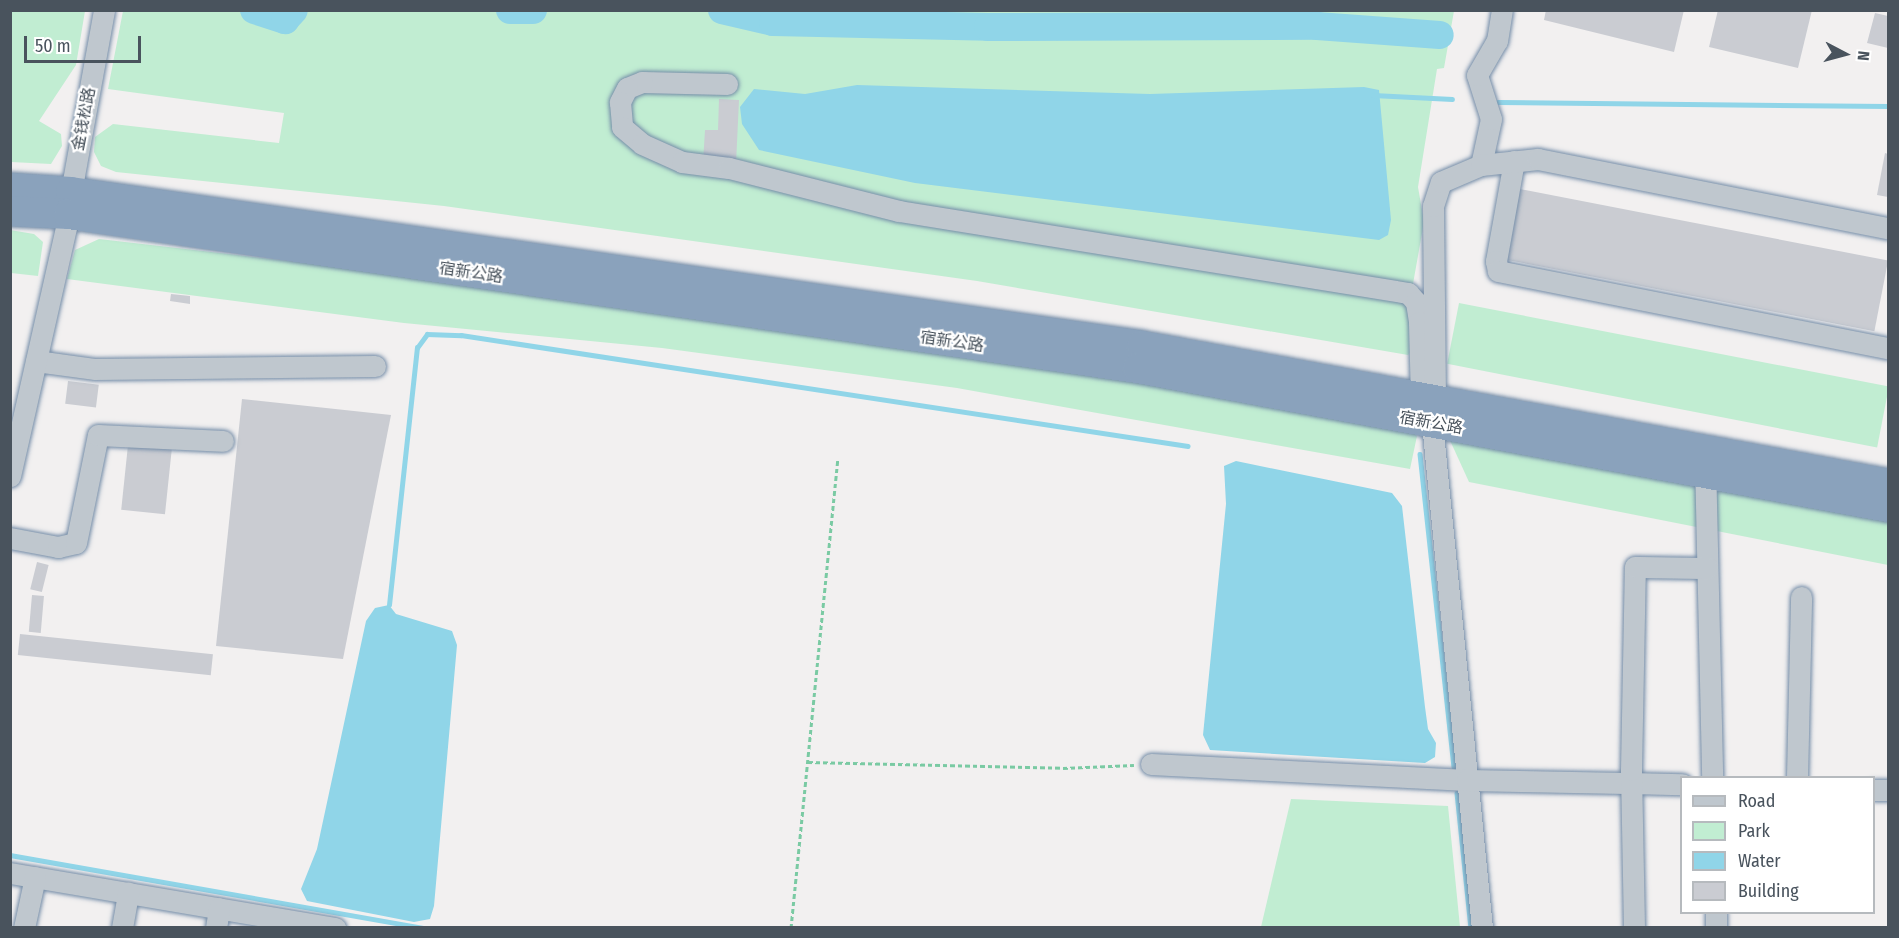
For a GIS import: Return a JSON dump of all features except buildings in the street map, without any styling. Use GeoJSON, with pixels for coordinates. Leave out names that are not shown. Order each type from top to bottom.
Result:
{"type":"FeatureCollection","features":[{"type":"Feature","properties":{"kind":"highway","name":"宿新公路"},"geometry":{"type":"LineString","coordinates":[[10,188],[70,203],[1142,346],[1429,407],[1705,462],[1888,507]]}},
{"type":"Feature","properties":{"kind":"highway","name":"宿新公路"},"geometry":{"type":"LineString","coordinates":[[10,211],[70,203]]}},
{"type":"Feature","properties":{"kind":"highway","name":"宿新公路"},"geometry":{"type":"LineString","coordinates":[[1705,462],[1888,484]]}},
{"type":"Feature","properties":{"kind":"street","name":"金钱松路"},"geometry":{"type":"LineString","coordinates":[[10,476],[70,203],[105,10]]}},
{"type":"Feature","properties":{"kind":"street"},"geometry":{"type":"LineString","coordinates":[[1482,165],[1491,119],[1477,75],[1497,40],[1502,10]]}},
{"type":"Feature","properties":{"kind":"street"},"geometry":{"type":"LineString","coordinates":[[727,84],[642,82],[627,88],[620,102],[622,127],[642,144],[682,162],[729,168],[899,211],[1408,292],[1416,302],[1429,407],[1482,927]]}},
{"type":"Feature","properties":{"kind":"street"},"geometry":{"type":"LineString","coordinates":[[1429,407],[1433,206],[1441,182],[1482,165],[1538,159],[1888,228]]}},
{"type":"Feature","properties":{"kind":"street"},"geometry":{"type":"LineString","coordinates":[[1514,161],[1496,261],[1498,272],[1888,348]]}},
{"type":"Feature","properties":{"kind":"street"},"geometry":{"type":"LineString","coordinates":[[36,361],[95,369],[375,366]]}},
{"type":"Feature","properties":{"kind":"street"},"geometry":{"type":"LineString","coordinates":[[10,538],[58,547],[76,543],[98,435],[223,441]]}},
{"type":"Feature","properties":{"kind":"street"},"geometry":{"type":"LineString","coordinates":[[1705,462],[1712,776]]}},
{"type":"Feature","properties":{"kind":"street"},"geometry":{"type":"LineString","coordinates":[[1634,927],[1631,783],[1635,567],[1707,568]]}},
{"type":"Feature","properties":{"kind":"street"},"geometry":{"type":"LineString","coordinates":[[1797,776],[1801,597]]}},
{"type":"Feature","properties":{"kind":"street"},"geometry":{"type":"LineString","coordinates":[[1151,764],[1467,780],[1680,784]]}},
{"type":"Feature","properties":{"kind":"street"},"geometry":{"type":"LineString","coordinates":[[10,873],[128,893],[217,918],[335,927]]}},
{"type":"Feature","properties":{"kind":"street"},"geometry":{"type":"LineString","coordinates":[[24,927],[35,877]]}},
{"type":"Feature","properties":{"kind":"street"},"geometry":{"type":"LineString","coordinates":[[122,927],[128,893]]}},
{"type":"Feature","properties":{"kind":"path"},"geometry":{"type":"LineString","coordinates":[[791,927],[838,460]]}},
{"type":"Feature","properties":{"kind":"path"},"geometry":{"type":"LineString","coordinates":[[808,762],[1063,768],[1151,764]]}},
{"type":"Feature","properties":{"kind":"green space"},"geometry":{"type":"Polygon","coordinates":[[[10,11],[85,11],[76,65],[39,121],[61,134],[62,146],[51,164],[11,162],[10,11]]]}},
{"type":"Feature","properties":{"kind":"green space"},"geometry":{"type":"Polygon","coordinates":[[[123,11],[1454,11],[1444,68],[1437,69],[1418,187],[1424,222],[1408,312],[1412,351],[1408,355],[977,281],[444,206],[116,172],[101,166],[94,152],[95,137],[113,124],[279,143],[284,113],[108,89],[123,11]]]}},
{"type":"Feature","properties":{"kind":"green space"},"geometry":{"type":"Polygon","coordinates":[[[10,230],[34,234],[43,242],[38,276],[11,273],[10,230]]]}},
{"type":"Feature","properties":{"kind":"green space"},"geometry":{"type":"Polygon","coordinates":[[[99,239],[428,277],[1139,378],[1408,427],[1417,436],[1410,469],[957,388],[662,348],[404,323],[67,279],[75,250],[99,239]]]}},
{"type":"Feature","properties":{"kind":"green space"},"geometry":{"type":"Polygon","coordinates":[[[1459,303],[1888,386],[1877,447],[1447,364],[1459,303]]]}},
{"type":"Feature","properties":{"kind":"green space"},"geometry":{"type":"Polygon","coordinates":[[[1448,436],[1888,518],[1888,565],[1469,482],[1448,436]]]}},
{"type":"Feature","properties":{"kind":"green space"},"geometry":{"type":"Polygon","coordinates":[[[1291,799],[1448,806],[1460,927],[1261,927],[1291,799]]]}},
{"type":"Feature","properties":{"kind":"water"},"geometry":{"type":"Polygon","coordinates":[[[857,85],[1150,94],[1364,87],[1379,90],[1391,220],[1388,235],[1379,240],[915,183],[759,150],[742,124],[740,107],[754,89],[805,94],[857,85]]]}},
{"type":"Feature","properties":{"kind":"water"},"geometry":{"type":"Polygon","coordinates":[[[1236,461],[1392,493],[1402,506],[1425,707],[1428,729],[1436,743],[1435,757],[1425,763],[1210,750],[1203,735],[1226,504],[1224,466],[1236,461]]]}},
{"type":"Feature","properties":{"kind":"water"},"geometry":{"type":"Polygon","coordinates":[[[389,605],[396,614],[452,631],[457,645],[434,906],[430,919],[414,922],[307,901],[301,889],[317,849],[366,621],[375,608],[389,605]]]}},
{"type":"Feature","properties":{"kind":"waterway"},"geometry":{"type":"LineString","coordinates":[[254,10],[285,20],[294,10]]}},
{"type":"Feature","properties":{"kind":"waterway"},"geometry":{"type":"LineString","coordinates":[[510,10],[533,10]]}},
{"type":"Feature","properties":{"kind":"waterway"},"geometry":{"type":"LineString","coordinates":[[722,10],[773,22],[988,27],[1317,26],[1440,35]]}},
{"type":"Feature","properties":{"kind":"waterway"},"geometry":{"type":"LineString","coordinates":[[1373,95],[1452,99]]}},
{"type":"Feature","properties":{"kind":"waterway"},"geometry":{"type":"LineString","coordinates":[[1498,102],[1888,106]]}},
{"type":"Feature","properties":{"kind":"waterway"},"geometry":{"type":"LineString","coordinates":[[389,605],[417,348],[427,334],[461,335],[1188,446]]}},
{"type":"Feature","properties":{"kind":"waterway"},"geometry":{"type":"LineString","coordinates":[[1420,454],[1454,766]]}},
{"type":"Feature","properties":{"kind":"waterway"},"geometry":{"type":"LineString","coordinates":[[1457,793],[1471,928]]}},
{"type":"Feature","properties":{"kind":"waterway"},"geometry":{"type":"LineString","coordinates":[[10,855],[426,928]]}}]}
